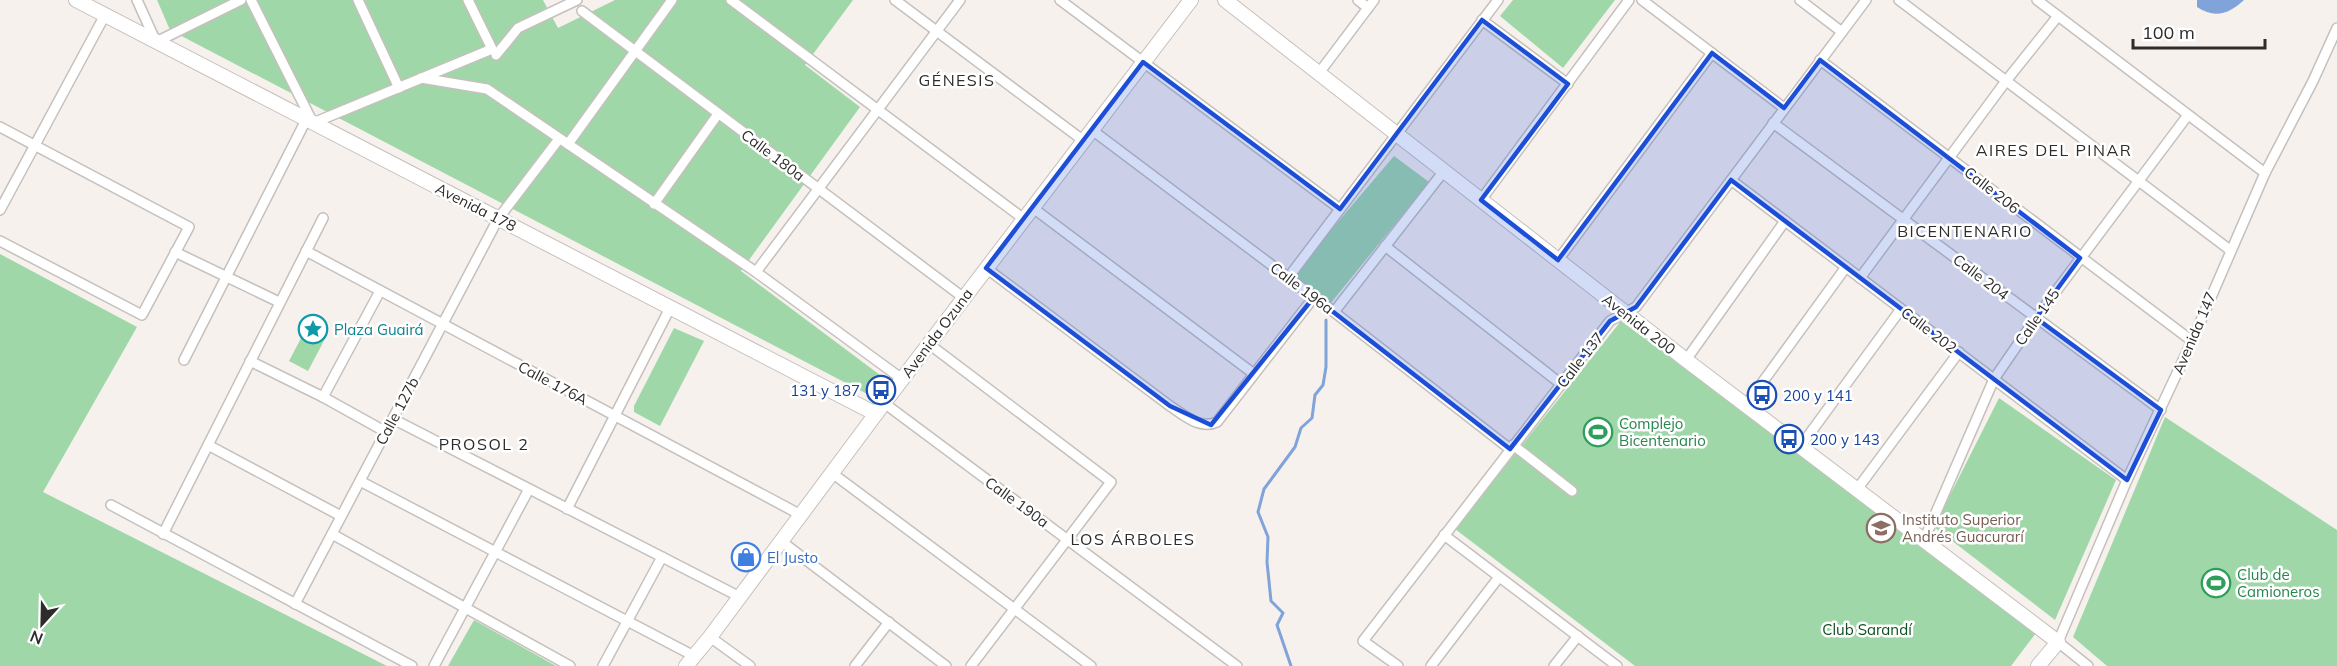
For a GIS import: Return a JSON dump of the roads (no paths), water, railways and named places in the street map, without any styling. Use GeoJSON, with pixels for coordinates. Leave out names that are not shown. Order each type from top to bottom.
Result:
{"type":"FeatureCollection","features":[{"type":"Feature","properties":{"kind":"main road","name":"Avenida 178"},"geometry":{"type":"LineString","coordinates":[[76,0],[670,308],[880,409]]}},
{"type":"Feature","properties":{"kind":"main road","name":"Avenida Ozuna"},"geometry":{"type":"LineString","coordinates":[[690,661],[1191,0]]}},
{"type":"Feature","properties":{"kind":"main road","name":"Avenida 200"},"geometry":{"type":"LineString","coordinates":[[1226,0],[1625,313],[2058,642]]}},
{"type":"Feature","properties":{"kind":"main road"},"geometry":{"type":"LineString","coordinates":[[2037,666],[2058,642]]}},
{"type":"Feature","properties":{"kind":"street"},"geometry":{"type":"LineString","coordinates":[[137,0],[156,42],[241,0]]}},
{"type":"Feature","properties":{"kind":"street"},"geometry":{"type":"LineString","coordinates":[[251,0],[310,121]]}},
{"type":"Feature","properties":{"kind":"street"},"geometry":{"type":"LineString","coordinates":[[358,0],[399,88]]}},
{"type":"Feature","properties":{"kind":"street"},"geometry":{"type":"LineString","coordinates":[[184,360],[225,276],[310,121],[399,88],[492,49],[468,0]]}},
{"type":"Feature","properties":{"kind":"street"},"geometry":{"type":"LineString","coordinates":[[496,55],[518,28],[577,0]]}},
{"type":"Feature","properties":{"kind":"street","name":"Calle 127b"},"geometry":{"type":"LineString","coordinates":[[295,604],[498,219],[563,142],[672,0]]}},
{"type":"Feature","properties":{"kind":"street"},"geometry":{"type":"LineString","coordinates":[[731,0],[878,109],[1029,213],[1254,374]]}},
{"type":"Feature","properties":{"kind":"street","name":"Calle 196a"},"geometry":{"type":"LineString","coordinates":[[895,0],[1288,278],[1572,491]]}},
{"type":"Feature","properties":{"kind":"street"},"geometry":{"type":"LineString","coordinates":[[756,272],[960,0]]}},
{"type":"Feature","properties":{"kind":"street"},"geometry":{"type":"LineString","coordinates":[[1060,0],[1340,209]]}},
{"type":"Feature","properties":{"kind":"street"},"geometry":{"type":"LineString","coordinates":[[1319,73],[1371,4],[1358,0]]}},
{"type":"Feature","properties":{"kind":"street"},"geometry":{"type":"LineString","coordinates":[[1288,278],[1498,0]]}},
{"type":"Feature","properties":{"kind":"street"},"geometry":{"type":"LineString","coordinates":[[1481,200],[1629,0]]}},
{"type":"Feature","properties":{"kind":"street"},"geometry":{"type":"LineString","coordinates":[[1642,0],[1784,108]]}},
{"type":"Feature","properties":{"kind":"street"},"geometry":{"type":"LineString","coordinates":[[1800,0],[1842,32]]}},
{"type":"Feature","properties":{"kind":"street","name":"Calle 137"},"geometry":{"type":"LineString","coordinates":[[1398,666],[1363,640],[1610,321],[1636,307],[1866,0]]}},
{"type":"Feature","properties":{"kind":"street"},"geometry":{"type":"LineString","coordinates":[[1899,0],[2230,250]]}},
{"type":"Feature","properties":{"kind":"street"},"geometry":{"type":"LineString","coordinates":[[2037,0],[2265,173]]}},
{"type":"Feature","properties":{"kind":"street","name":"Calle 180a"},"geometry":{"type":"LineString","coordinates":[[582,11],[964,298]]}},
{"type":"Feature","properties":{"kind":"street"},"geometry":{"type":"LineString","coordinates":[[0,210],[105,15]]}},
{"type":"Feature","properties":{"kind":"street"},"geometry":{"type":"LineString","coordinates":[[1860,278],[2006,81],[2058,16]]}},
{"type":"Feature","properties":{"kind":"street"},"geometry":{"type":"LineString","coordinates":[[1482,20],[1568,84]]}},
{"type":"Feature","properties":{"kind":"street","name":"Avenida 147"},"geometry":{"type":"LineString","coordinates":[[2058,642],[2127,480],[2161,410],[2230,250],[2265,173],[2313,81],[2337,28]]}},
{"type":"Feature","properties":{"kind":"street"},"geometry":{"type":"LineString","coordinates":[[1558,260],[1712,53]]}},
{"type":"Feature","properties":{"kind":"street","name":"Calle 206"},"geometry":{"type":"LineString","coordinates":[[1820,60],[2080,258],[2192,340]]}},
{"type":"Feature","properties":{"kind":"street"},"geometry":{"type":"LineString","coordinates":[[421,78],[487,89],[756,272],[902,379]]}},
{"type":"Feature","properties":{"kind":"street"},"geometry":{"type":"LineString","coordinates":[[654,204],[718,114]]}},
{"type":"Feature","properties":{"kind":"street","name":"Calle 145"},"geometry":{"type":"LineString","coordinates":[[1924,540],[1994,379],[2080,258],[2188,115]]}},
{"type":"Feature","properties":{"kind":"street","name":"Calle 204"},"geometry":{"type":"LineString","coordinates":[[1773,123],[2161,410]]}},
{"type":"Feature","properties":{"kind":"street"},"geometry":{"type":"LineString","coordinates":[[0,127],[189,227],[142,315],[0,240]]}},
{"type":"Feature","properties":{"kind":"street"},"geometry":{"type":"LineString","coordinates":[[1334,312],[1444,171]]}},
{"type":"Feature","properties":{"kind":"street","name":"Calle 202"},"geometry":{"type":"LineString","coordinates":[[1731,180],[2127,480]]}},
{"type":"Feature","properties":{"kind":"street"},"geometry":{"type":"LineString","coordinates":[[163,534],[323,218]]}},
{"type":"Feature","properties":{"kind":"street"},"geometry":{"type":"LineString","coordinates":[[1686,360],[1785,221]]}},
{"type":"Feature","properties":{"kind":"street"},"geometry":{"type":"LineString","coordinates":[[1385,246],[1561,384]]}},
{"type":"Feature","properties":{"kind":"street","name":"Calle 176A"},"geometry":{"type":"LineString","coordinates":[[306,251],[801,515]]}},
{"type":"Feature","properties":{"kind":"street"},"geometry":{"type":"LineString","coordinates":[[175,252],[279,302]]}},
{"type":"Feature","properties":{"kind":"street"},"geometry":{"type":"LineString","coordinates":[[1746,405],[1846,267]]}},
{"type":"Feature","properties":{"kind":"street"},"geometry":{"type":"LineString","coordinates":[[986,268],[1170,406],[1202,424],[1210,425],[1217,422],[1314,297]]}},
{"type":"Feature","properties":{"kind":"street"},"geometry":{"type":"LineString","coordinates":[[323,397],[380,291]]}},
{"type":"Feature","properties":{"kind":"street"},"geometry":{"type":"LineString","coordinates":[[567,508],[670,308]]}},
{"type":"Feature","properties":{"kind":"street"},"geometry":{"type":"LineString","coordinates":[[1800,447],[1901,309]]}},
{"type":"Feature","properties":{"kind":"street"},"geometry":{"type":"LineString","coordinates":[[929,344],[1111,482],[970,666]]}},
{"type":"Feature","properties":{"kind":"street"},"geometry":{"type":"LineString","coordinates":[[1858,489],[1959,352]]}},
{"type":"Feature","properties":{"kind":"street"},"geometry":{"type":"LineString","coordinates":[[250,362],[323,397],[386,432]]}},
{"type":"Feature","properties":{"kind":"street","name":"Calle 190a"},"geometry":{"type":"LineString","coordinates":[[880,409],[1067,538],[1237,666]]}},
{"type":"Feature","properties":{"kind":"street"},"geometry":{"type":"LineString","coordinates":[[393,419],[740,597]]}},
{"type":"Feature","properties":{"kind":"street"},"geometry":{"type":"LineString","coordinates":[[208,445],[341,516]]}},
{"type":"Feature","properties":{"kind":"street"},"geometry":{"type":"LineString","coordinates":[[832,473],[1091,666]]}},
{"type":"Feature","properties":{"kind":"street"},"geometry":{"type":"LineString","coordinates":[[360,481],[628,621],[690,661]]}},
{"type":"Feature","properties":{"kind":"street"},"geometry":{"type":"LineString","coordinates":[[434,666],[529,489]]}},
{"type":"Feature","properties":{"kind":"street"},"geometry":{"type":"LineString","coordinates":[[111,505],[412,666]]}},
{"type":"Feature","properties":{"kind":"street"},"geometry":{"type":"LineString","coordinates":[[332,534],[570,666]]}},
{"type":"Feature","properties":{"kind":"street"},"geometry":{"type":"LineString","coordinates":[[1444,536],[1617,666]]}},
{"type":"Feature","properties":{"kind":"street"},"geometry":{"type":"LineString","coordinates":[[781,542],[946,666]]}},
{"type":"Feature","properties":{"kind":"street"},"geometry":{"type":"LineString","coordinates":[[603,666],[662,557]]}},
{"type":"Feature","properties":{"kind":"street"},"geometry":{"type":"LineString","coordinates":[[1431,666],[1499,577]]}},
{"type":"Feature","properties":{"kind":"street"},"geometry":{"type":"LineString","coordinates":[[855,666],[889,622]]}},
{"type":"Feature","properties":{"kind":"street"},"geometry":{"type":"LineString","coordinates":[[1554,666],[1578,636]]}},
{"type":"Feature","properties":{"kind":"street"},"geometry":{"type":"LineString","coordinates":[[710,637],[750,666]]}},
{"type":"Feature","properties":{"kind":"street"},"geometry":{"type":"LineString","coordinates":[[2058,642],[2088,666]]}},
{"type":"Feature","properties":{"kind":"street"},"geometry":{"type":"LineString","coordinates":[[1218,666],[1225,657]]}},
{"type":"Feature","properties":{"kind":"water"},"geometry":{"type":"Polygon","coordinates":[[[2197,0],[2244,0],[2227,12],[2216,14],[2197,7],[2197,0]]]}},
{"type":"Feature","properties":{"kind":"waterway"},"geometry":{"type":"LineString","coordinates":[[1291,666],[1277,625],[1283,613],[1271,601],[1267,562],[1268,537],[1258,512],[1264,489],[1295,447],[1301,428],[1312,418],[1315,395],[1323,385],[1326,367],[1326,320]]}},
{"type":"Feature","properties":{"kind":"place","name":"Plaza Guairá"},"geometry":{"type":"Point","coordinates":[313,329]}},
{"type":"Feature","properties":{"kind":"place","name":"131 y 187"},"geometry":{"type":"Point","coordinates":[881,390]}},
{"type":"Feature","properties":{"kind":"place","name":"200 y 141"},"geometry":{"type":"Point","coordinates":[1762,395]}},
{"type":"Feature","properties":{"kind":"place","name":"Complejo Bicentenario"},"geometry":{"type":"Point","coordinates":[1598,432]}},
{"type":"Feature","properties":{"kind":"place","name":"200 y 143"},"geometry":{"type":"Point","coordinates":[1789,439]}},
{"type":"Feature","properties":{"kind":"place","name":"Instituto Superior Andrés Guacurarí"},"geometry":{"type":"Point","coordinates":[1881,528]}},
{"type":"Feature","properties":{"kind":"place","name":"El Justo"},"geometry":{"type":"Point","coordinates":[746,557]}},
{"type":"Feature","properties":{"kind":"place","name":"Club de Camioneros"},"geometry":{"type":"Point","coordinates":[2216,583]}},
{"type":"Feature","properties":{"kind":"district","name":"GÉNESIS"},"geometry":{"type":"Point","coordinates":[957,80]}},
{"type":"Feature","properties":{"kind":"district","name":"AIRES DEL PINAR"},"geometry":{"type":"Point","coordinates":[2054,150]}},
{"type":"Feature","properties":{"kind":"district","name":"BICENTENARIO"},"geometry":{"type":"Point","coordinates":[1965,231]}},
{"type":"Feature","properties":{"kind":"district","name":"PROSOL 2"},"geometry":{"type":"Point","coordinates":[484,444]}},
{"type":"Feature","properties":{"kind":"district","name":"LOS ÁRBOLES"},"geometry":{"type":"Point","coordinates":[1133,539]}},
{"type":"Feature","properties":{"kind":"park label","name":"Club Sarandí"},"geometry":{"type":"Point","coordinates":[1867,629]}}]}
